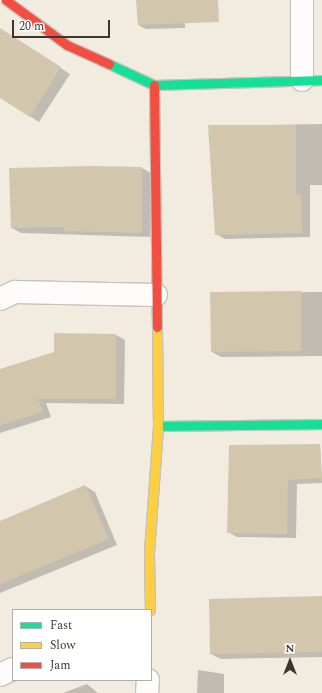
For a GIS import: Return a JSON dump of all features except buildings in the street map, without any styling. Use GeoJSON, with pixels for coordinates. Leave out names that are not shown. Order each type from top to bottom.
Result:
{"type":"FeatureCollection","features":[{"type":"Feature","properties":{"kind":"street"},"geometry":{"type":"LineString","coordinates":[[6,0],[67,45],[154,85],[312,80],[302,0]]}},
{"type":"Feature","properties":{"kind":"street"},"geometry":{"type":"LineString","coordinates":[[150,609],[149,552],[158,426],[154,85]]}},
{"type":"Feature","properties":{"kind":"street"},"geometry":{"type":"LineString","coordinates":[[0,299],[15,292],[156,295]]}},
{"type":"Feature","properties":{"kind":"street"},"geometry":{"type":"LineString","coordinates":[[158,426],[322,424]]}},
{"type":"Feature","properties":{"kind":"street"},"geometry":{"type":"LineString","coordinates":[[0,675],[12,669]]}},
{"type":"Feature","properties":{"kind":"street"},"geometry":{"type":"LineString","coordinates":[[147,693],[148,681]]}},
{"type":"Feature","properties":{"kind":"traffic: fast"},"geometry":{"type":"LineString","coordinates":[[109,64],[154,85],[322,80]]}},
{"type":"Feature","properties":{"kind":"traffic: fast"},"geometry":{"type":"LineString","coordinates":[[158,426],[322,424]]}},
{"type":"Feature","properties":{"kind":"traffic: slow"},"geometry":{"type":"LineString","coordinates":[[150,609],[149,552],[158,426],[157,327]]}},
{"type":"Feature","properties":{"kind":"traffic: jam"},"geometry":{"type":"LineString","coordinates":[[6,0],[67,45],[109,64]]}},
{"type":"Feature","properties":{"kind":"traffic: jam"},"geometry":{"type":"LineString","coordinates":[[154,85],[157,327]]}}]}
